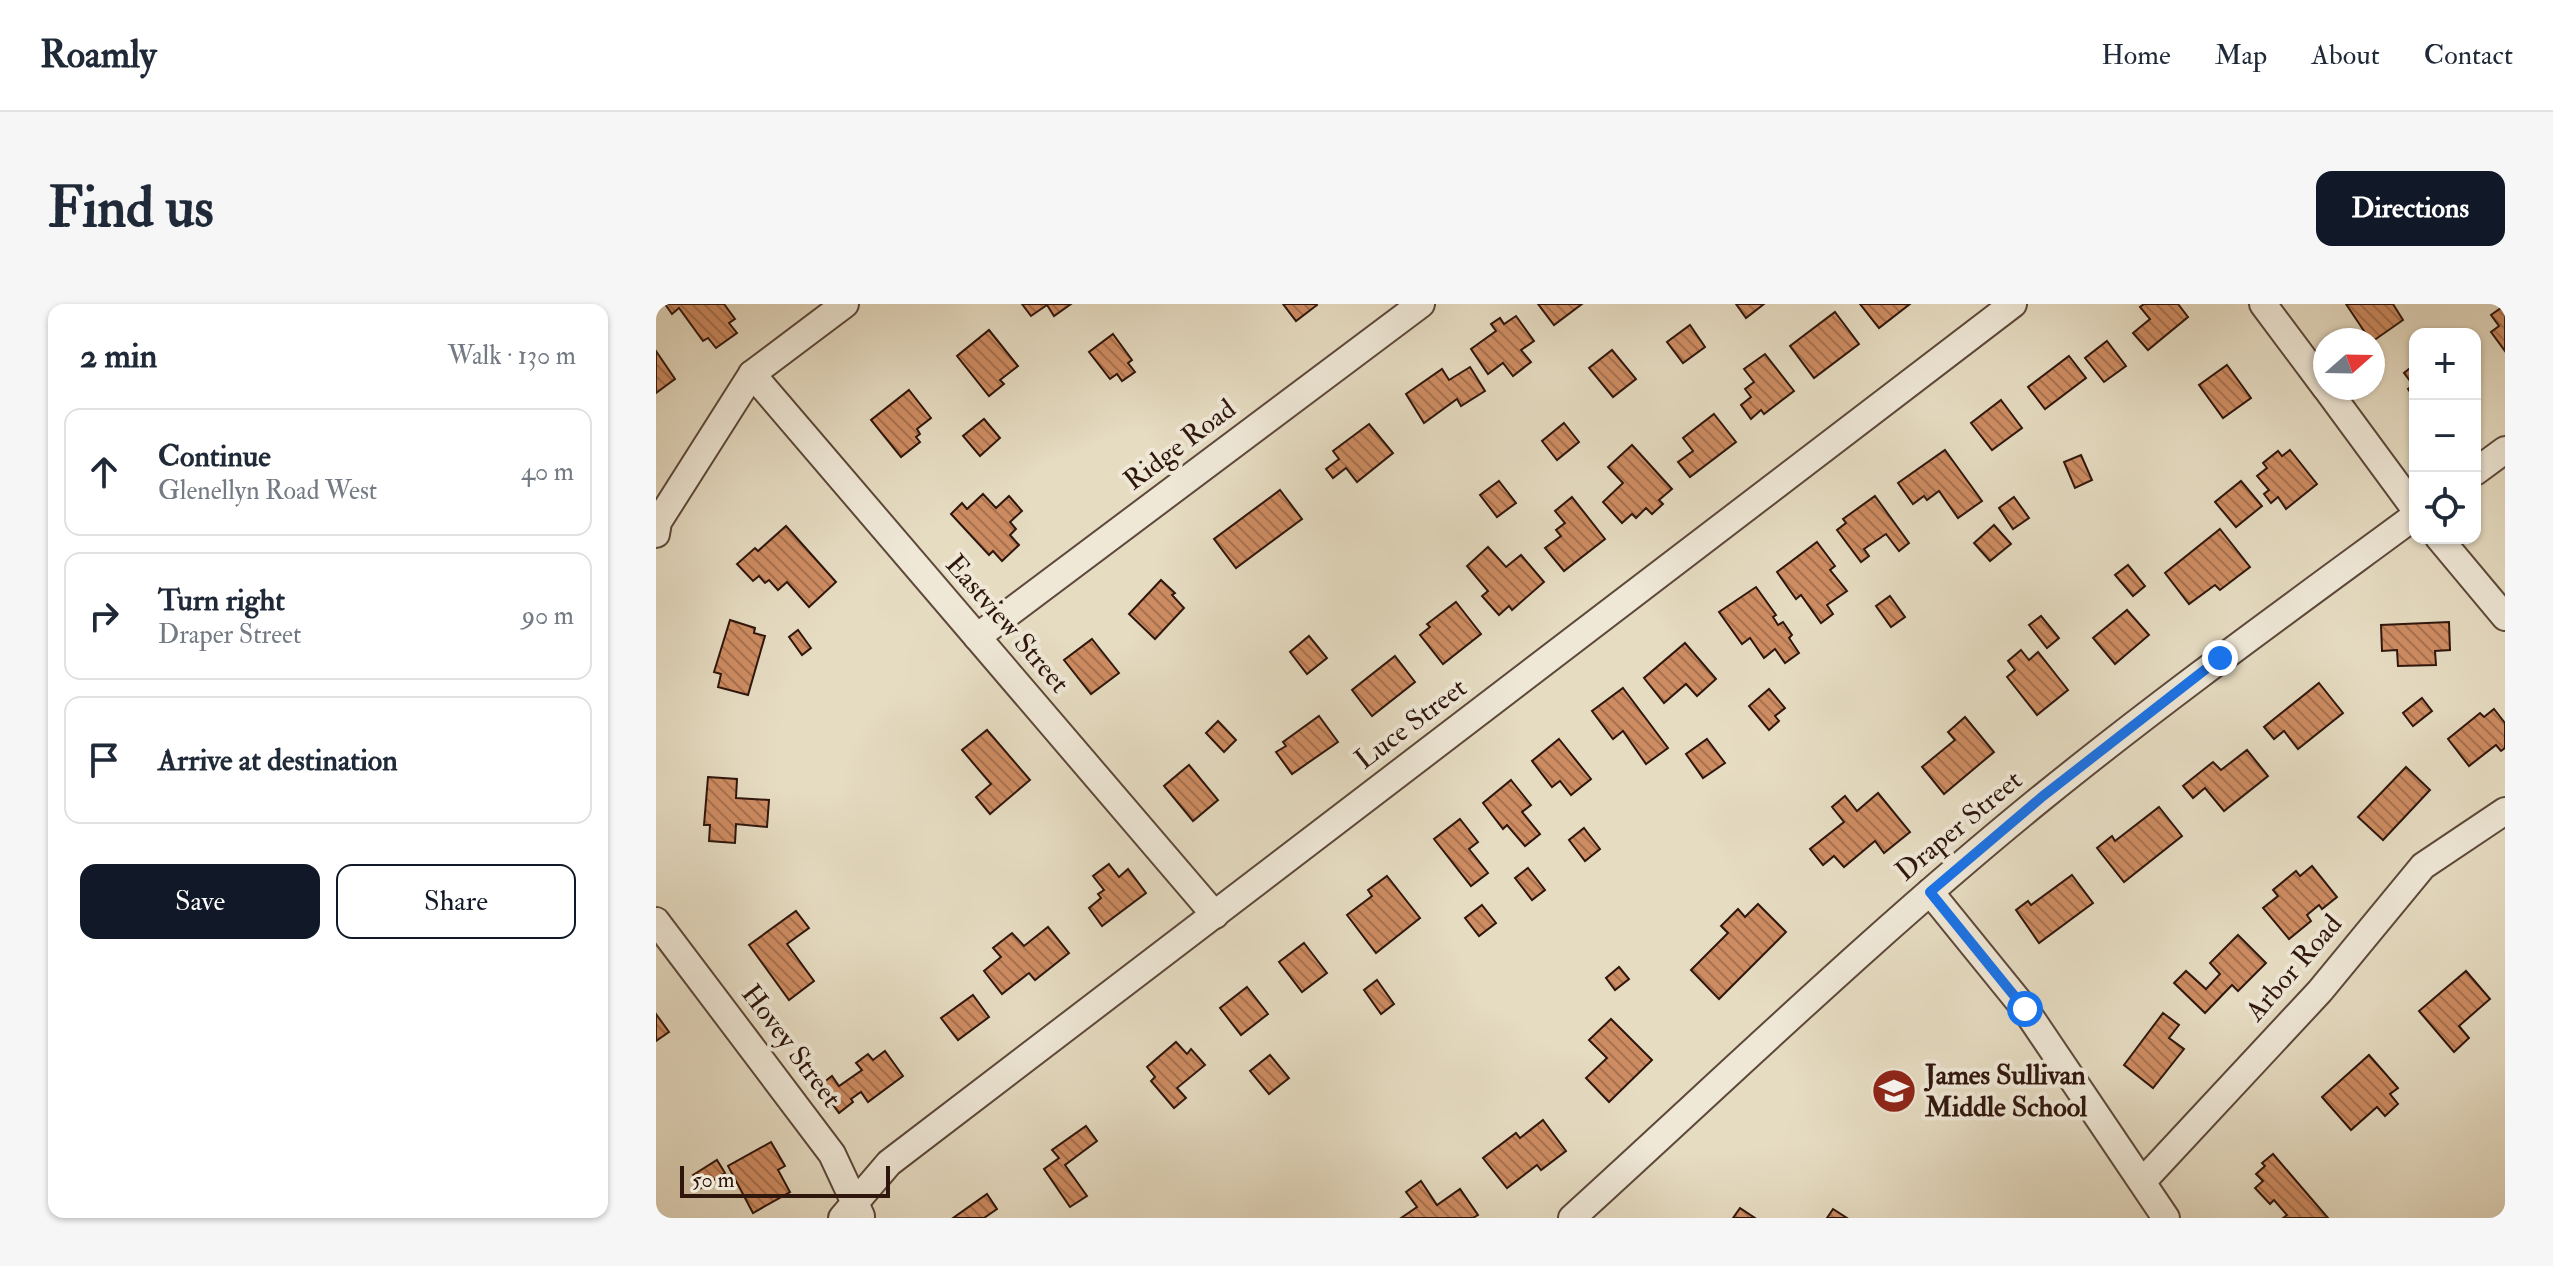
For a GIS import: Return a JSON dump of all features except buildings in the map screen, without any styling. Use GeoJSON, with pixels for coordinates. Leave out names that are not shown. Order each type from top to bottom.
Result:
{"type":"FeatureCollection","features":[{"type":"Feature","properties":{"kind":"street"},"geometry":{"type":"LineString","coordinates":[[656,534],[658,522],[752,374],[845,304]]}},
{"type":"Feature","properties":{"kind":"street","name":"Ridge Road"},"geometry":{"type":"LineString","coordinates":[[977,637],[1421,304]]}},
{"type":"Feature","properties":{"kind":"street","name":"Luce Street"},"geometry":{"type":"LineString","coordinates":[[853,1213],[889,1163],[2013,304]]}},
{"type":"Feature","properties":{"kind":"street"},"geometry":{"type":"LineString","coordinates":[[2263,304],[2313,372]]}},
{"type":"Feature","properties":{"kind":"street","name":"Eastview Street"},"geometry":{"type":"LineString","coordinates":[[752,374],[1215,915]]}},
{"type":"Feature","properties":{"kind":"street"},"geometry":{"type":"LineString","coordinates":[[2334,400],[2409,501]]}},
{"type":"Feature","properties":{"kind":"street"},"geometry":{"type":"LineString","coordinates":[[2481,468],[2505,450]]}},
{"type":"Feature","properties":{"kind":"street","name":"Draper Street"},"geometry":{"type":"LineString","coordinates":[[1572,1218],[1862,950],[2043,796],[2220,658],[2409,520]]}},
{"type":"Feature","properties":{"kind":"street"},"geometry":{"type":"LineString","coordinates":[[2444,544],[2505,617]]}},
{"type":"Feature","properties":{"kind":"street","name":"Arbor Road"},"geometry":{"type":"LineString","coordinates":[[2143,1181],[2320,991],[2423,866],[2505,811]]}},
{"type":"Feature","properties":{"kind":"street"},"geometry":{"type":"LineString","coordinates":[[1930,892],[2025,1009],[2166,1218]]}},
{"type":"Feature","properties":{"kind":"street","name":"Hovey Street"},"geometry":{"type":"LineString","coordinates":[[656,921],[832,1154],[853,1213]]}},
{"type":"Feature","properties":{"kind":"place","name":"James Sullivan Middle School"},"geometry":{"type":"Point","coordinates":[1894,1091]}},
{"type":"Feature","properties":{"kind":"route"},"geometry":{"type":"LineString","coordinates":[[2025,1009],[1930,892],[2043,796],[2220,658]]}}]}
